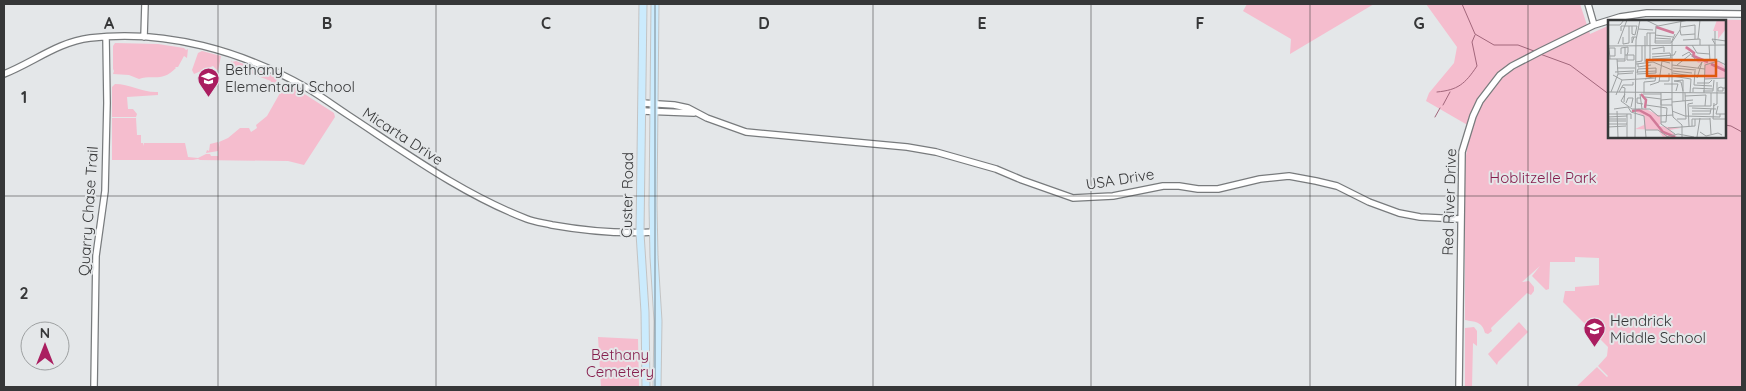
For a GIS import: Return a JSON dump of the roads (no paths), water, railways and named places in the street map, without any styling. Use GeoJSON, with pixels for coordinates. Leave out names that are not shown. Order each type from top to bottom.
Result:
{"type":"FeatureCollection","features":[{"type":"Feature","properties":{"kind":"main road","name":"Custer Road"},"geometry":{"type":"LineString","coordinates":[[644,4],[640,232],[646,387]]}},
{"type":"Feature","properties":{"kind":"main road","name":"Custer Road"},"geometry":{"type":"LineString","coordinates":[[655,4],[654,232],[658,321],[657,387]]}},
{"type":"Feature","properties":{"kind":"street"},"geometry":{"type":"LineString","coordinates":[[144,37],[145,4]]}},
{"type":"Feature","properties":{"kind":"street"},"geometry":{"type":"LineString","coordinates":[[1588,4],[1594,25]]}},
{"type":"Feature","properties":{"kind":"street","name":"Red River Drive"},"geometry":{"type":"LineString","coordinates":[[1608,20],[1620,16],[1647,13],[1742,14]]}},
{"type":"Feature","properties":{"kind":"street","name":"Red River Drive"},"geometry":{"type":"LineString","coordinates":[[1459,387],[1462,152],[1470,123],[1480,101],[1500,75],[1516,64],[1594,25],[1608,20]]}},
{"type":"Feature","properties":{"kind":"street","name":"Quarry Chase Trail"},"geometry":{"type":"LineString","coordinates":[[94,387],[96,256],[104,191],[107,103],[106,37]]}},
{"type":"Feature","properties":{"kind":"street","name":"Micarta Drive"},"geometry":{"type":"LineString","coordinates":[[4,74],[56,47],[90,38],[144,37],[212,47],[284,75],[309,89],[471,194],[528,220],[582,230],[654,232]]}},
{"type":"Feature","properties":{"kind":"street","name":"USA Drive"},"geometry":{"type":"LineString","coordinates":[[642,107],[698,113],[729,127],[746,132],[907,146],[936,152],[996,169],[1073,198],[1113,196],[1163,186],[1218,189],[1260,179],[1289,176],[1337,186],[1369,202],[1399,213],[1427,218],[1460,219]]}},
{"type":"Feature","properties":{"kind":"waterway"},"geometry":{"type":"LineString","coordinates":[[1462,4],[1475,34],[1494,45],[1518,45],[1534,51]]}},
{"type":"Feature","properties":{"kind":"waterway"},"geometry":{"type":"LineString","coordinates":[[1437,92],[1456,88],[1465,82],[1477,66],[1472,42],[1475,35]]}},
{"type":"Feature","properties":{"kind":"waterway"},"geometry":{"type":"LineString","coordinates":[[1540,54],[1570,65],[1608,94]]}},
{"type":"Feature","properties":{"kind":"waterway"},"geometry":{"type":"LineString","coordinates":[[1443,105],[1450,92]]}},
{"type":"Feature","properties":{"kind":"waterway"},"geometry":{"type":"LineString","coordinates":[[1435,117],[1440,108]]}},
{"type":"Feature","properties":{"kind":"waterway"},"geometry":{"type":"LineString","coordinates":[[1726,125],[1742,132]]}},
{"type":"Feature","properties":{"kind":"place","name":"Bethany Elementary School"},"geometry":{"type":"Point","coordinates":[209,97]}},
{"type":"Feature","properties":{"kind":"place","name":"Hendrick Middle School"},"geometry":{"type":"Point","coordinates":[1594,348]}},
{"type":"Feature","properties":{"kind":"park label","name":"Hoblitzelle Park"},"geometry":{"type":"Point","coordinates":[1543,177]}},
{"type":"Feature","properties":{"kind":"park label","name":"Bethany Cemetery"},"geometry":{"type":"Point","coordinates":[620,362]}}]}
